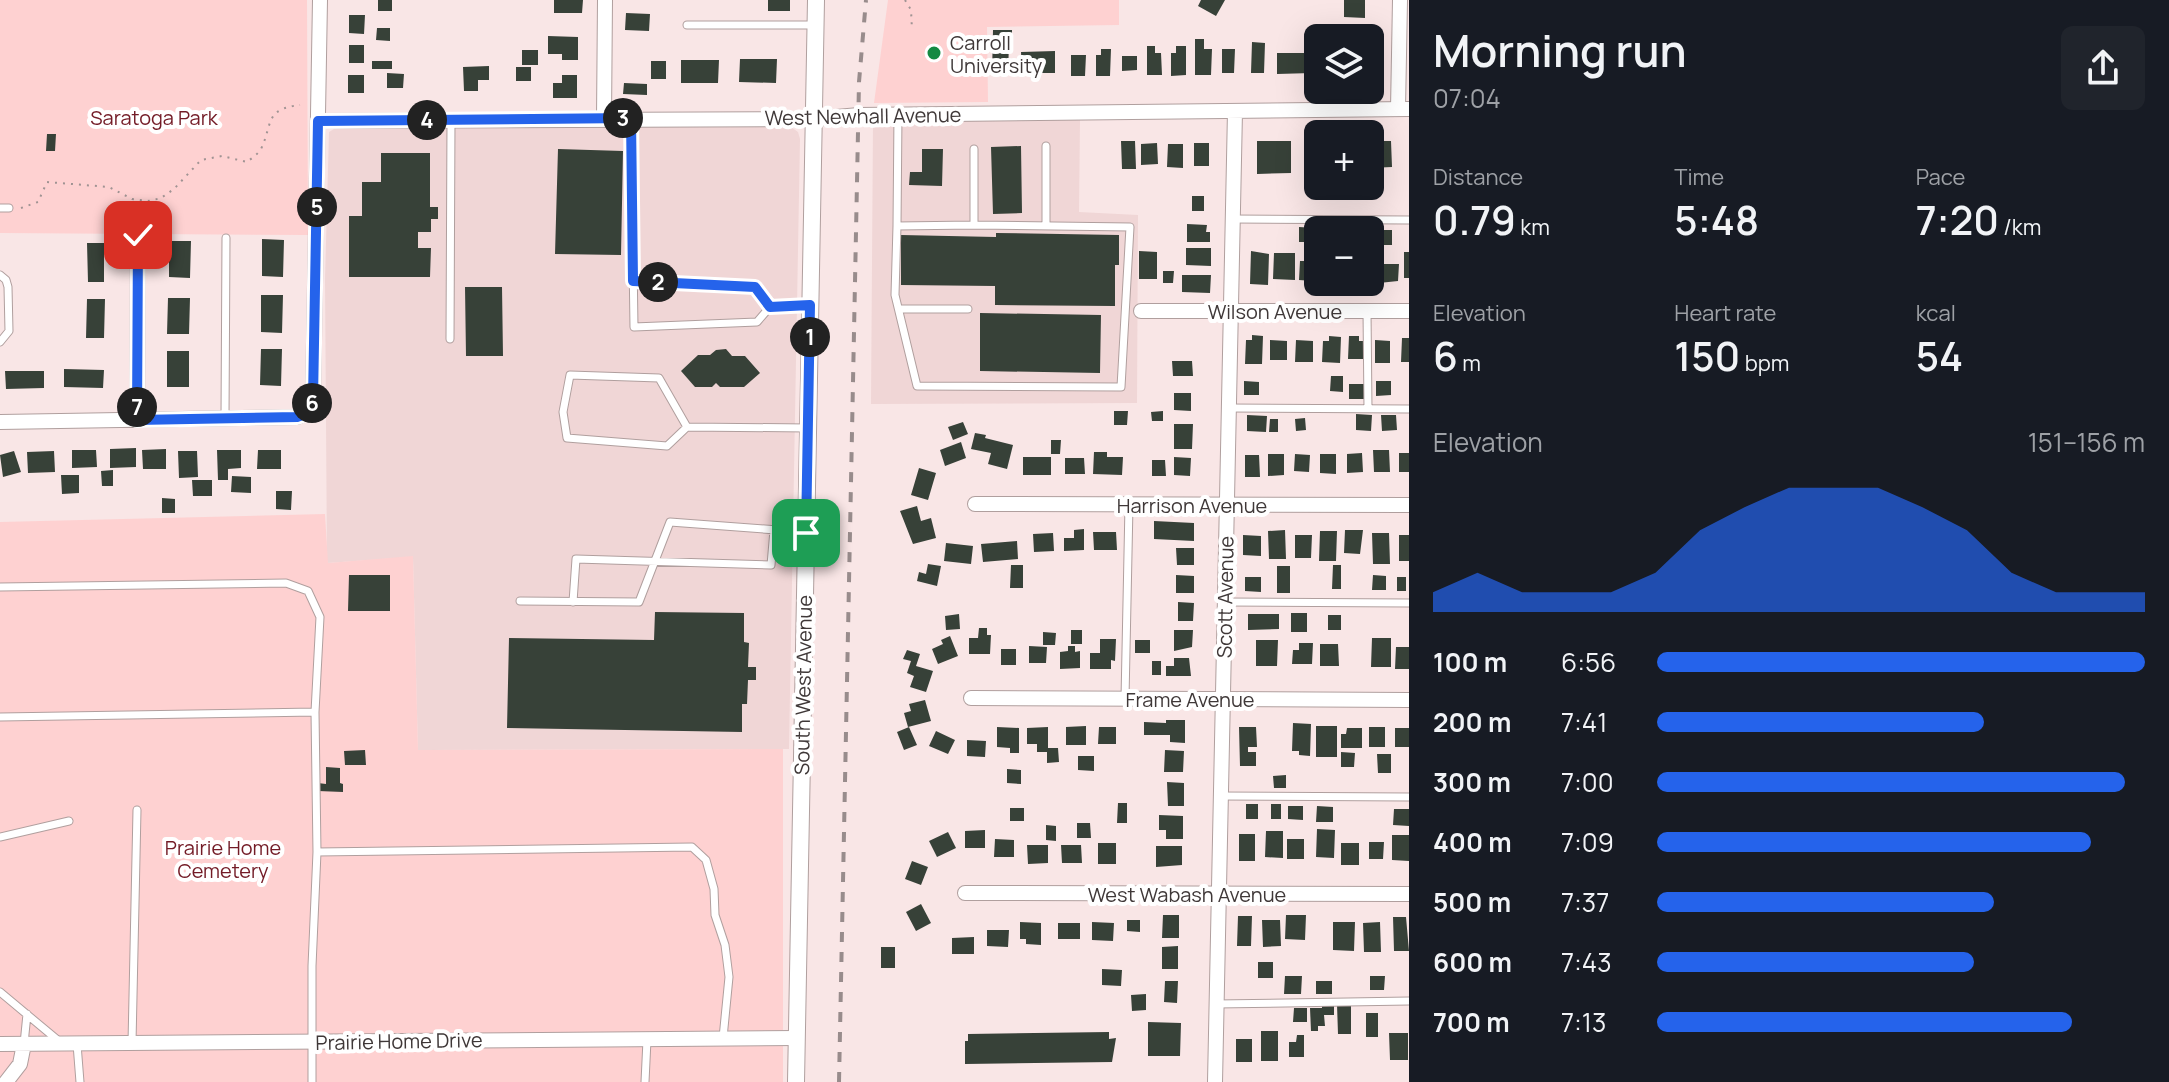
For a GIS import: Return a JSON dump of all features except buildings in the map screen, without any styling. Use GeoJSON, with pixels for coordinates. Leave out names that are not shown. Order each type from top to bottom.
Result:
{"type":"FeatureCollection","features":[{"type":"Feature","properties":{"kind":"street"},"geometry":{"type":"LineString","coordinates":[[0,422],[297,417],[311,408],[320,0]]}},
{"type":"Feature","properties":{"kind":"street"},"geometry":{"type":"LineString","coordinates":[[604,118],[605,0]]}},
{"type":"Feature","properties":{"kind":"street","name":"South West Avenue"},"geometry":{"type":"LineString","coordinates":[[796,1082],[816,0]]}},
{"type":"Feature","properties":{"kind":"street"},"geometry":{"type":"LineString","coordinates":[[1400,0],[1404,109]]}},
{"type":"Feature","properties":{"kind":"street","name":"West Newhall Avenue"},"geometry":{"type":"LineString","coordinates":[[318,121],[814,119],[898,114],[1404,109]]}},
{"type":"Feature","properties":{"kind":"street","name":"Scott Avenue"},"geometry":{"type":"LineString","coordinates":[[1215,1082],[1235,111]]}},
{"type":"Feature","properties":{"kind":"street"},"geometry":{"type":"LineString","coordinates":[[137,420],[138,235]]}},
{"type":"Feature","properties":{"kind":"street","name":"Wilson Avenue"},"geometry":{"type":"LineString","coordinates":[[1141,311],[1409,311]]}},
{"type":"Feature","properties":{"kind":"street","name":"Harrison Avenue"},"geometry":{"type":"LineString","coordinates":[[975,504],[1409,505]]}},
{"type":"Feature","properties":{"kind":"street","name":"Frame Avenue"},"geometry":{"type":"LineString","coordinates":[[971,698],[1409,700]]}},
{"type":"Feature","properties":{"kind":"street","name":"West Wabash Avenue"},"geometry":{"type":"LineString","coordinates":[[965,893],[1409,894]]}},
{"type":"Feature","properties":{"kind":"street","name":"Prairie Home Drive"},"geometry":{"type":"LineString","coordinates":[[0,1044],[797,1038]]}},
{"type":"Feature","properties":{"kind":"street"},"geometry":{"type":"LineString","coordinates":[[6,1082],[20,1064],[24,1044]]}},
{"type":"Feature","properties":{"kind":"lane"},"geometry":{"type":"LineString","coordinates":[[687,25],[816,25]]}},
{"type":"Feature","properties":{"kind":"lane"},"geometry":{"type":"LineString","coordinates":[[897,226],[1130,227],[1121,387],[917,386],[895,295],[898,114]]}},
{"type":"Feature","properties":{"kind":"lane"},"geometry":{"type":"LineString","coordinates":[[631,118],[634,327],[757,322],[770,307],[810,305]]}},
{"type":"Feature","properties":{"kind":"lane"},"geometry":{"type":"LineString","coordinates":[[450,339],[451,119]]}},
{"type":"Feature","properties":{"kind":"lane"},"geometry":{"type":"LineString","coordinates":[[1046,146],[1046,226]]}},
{"type":"Feature","properties":{"kind":"lane"},"geometry":{"type":"LineString","coordinates":[[974,149],[974,225]]}},
{"type":"Feature","properties":{"kind":"lane"},"geometry":{"type":"LineString","coordinates":[[1232,219],[1409,220]]}},
{"type":"Feature","properties":{"kind":"lane"},"geometry":{"type":"LineString","coordinates":[[225,419],[226,238]]}},
{"type":"Feature","properties":{"kind":"lane"},"geometry":{"type":"LineString","coordinates":[[0,275],[8,287],[9,331],[0,342]]}},
{"type":"Feature","properties":{"kind":"lane"},"geometry":{"type":"LineString","coordinates":[[633,281],[755,287],[770,307]]}},
{"type":"Feature","properties":{"kind":"lane"},"geometry":{"type":"LineString","coordinates":[[899,309],[968,309]]}},
{"type":"Feature","properties":{"kind":"lane"},"geometry":{"type":"LineString","coordinates":[[1367,311],[1368,409]]}},
{"type":"Feature","properties":{"kind":"lane"},"geometry":{"type":"LineString","coordinates":[[687,427],[659,378],[570,375],[563,412],[567,438],[667,446],[687,427],[808,428]]}},
{"type":"Feature","properties":{"kind":"lane"},"geometry":{"type":"LineString","coordinates":[[1229,408],[1409,409]]}},
{"type":"Feature","properties":{"kind":"lane"},"geometry":{"type":"LineString","coordinates":[[1125,699],[1129,505]]}},
{"type":"Feature","properties":{"kind":"lane"},"geometry":{"type":"LineString","coordinates":[[520,601],[639,602],[670,522],[806,533]]}},
{"type":"Feature","properties":{"kind":"lane"},"geometry":{"type":"LineString","coordinates":[[573,602],[576,559],[771,565],[774,530]]}},
{"type":"Feature","properties":{"kind":"lane"},"geometry":{"type":"LineString","coordinates":[[0,587],[286,583],[308,591],[320,617],[315,712],[317,852],[312,966],[312,1082]]}},
{"type":"Feature","properties":{"kind":"lane"},"geometry":{"type":"LineString","coordinates":[[1225,602],[1409,603]]}},
{"type":"Feature","properties":{"kind":"lane"},"geometry":{"type":"LineString","coordinates":[[0,717],[315,712]]}},
{"type":"Feature","properties":{"kind":"lane"},"geometry":{"type":"LineString","coordinates":[[1220,796],[1409,797]]}},
{"type":"Feature","properties":{"kind":"lane"},"geometry":{"type":"LineString","coordinates":[[132,1043],[137,810]]}},
{"type":"Feature","properties":{"kind":"lane"},"geometry":{"type":"LineString","coordinates":[[0,837],[69,821]]}},
{"type":"Feature","properties":{"kind":"lane"},"geometry":{"type":"LineString","coordinates":[[317,852],[692,847],[706,860],[714,889],[715,915],[725,945],[729,977],[723,1038]]}},
{"type":"Feature","properties":{"kind":"lane"},"geometry":{"type":"LineString","coordinates":[[0,992],[70,1044],[80,1082]]}},
{"type":"Feature","properties":{"kind":"lane"},"geometry":{"type":"LineString","coordinates":[[1216,1004],[1409,1001]]}},
{"type":"Feature","properties":{"kind":"lane"},"geometry":{"type":"LineString","coordinates":[[24,1044],[27,1014]]}},
{"type":"Feature","properties":{"kind":"lane"},"geometry":{"type":"LineString","coordinates":[[645,1082],[647,1038]]}},
{"type":"Feature","properties":{"kind":"path"},"geometry":{"type":"LineString","coordinates":[[905,0],[911,10],[912,30]]}},
{"type":"Feature","properties":{"kind":"path"},"geometry":{"type":"LineString","coordinates":[[4,208],[23,208],[38,202],[47,182],[109,187],[132,199],[149,201],[161,198],[174,189],[201,160],[222,156],[247,162],[260,151],[272,116],[278,110],[300,105]]}},
{"type":"Feature","properties":{"kind":"shaded area"},"geometry":{"type":"Polygon","coordinates":[[[1080,120],[1079,212],[1138,215],[1137,403],[871,404],[873,122],[1080,120]]]}},
{"type":"Feature","properties":{"kind":"shaded area"},"geometry":{"type":"Polygon","coordinates":[[[782,126],[798,132],[800,139],[789,749],[418,750],[413,557],[327,563],[325,279],[329,132],[334,129],[782,126]]]}},
{"type":"Feature","properties":{"kind":"green space","name":"Saratoga Park"},"geometry":{"type":"Polygon","coordinates":[[[0,0],[307,0],[308,235],[0,233],[0,0]]]}},
{"type":"Feature","properties":{"kind":"green space","name":"Carroll University"},"geometry":{"type":"Polygon","coordinates":[[[888,0],[1119,0],[1119,25],[987,27],[988,102],[874,103],[888,0]]]}},
{"type":"Feature","properties":{"kind":"green space","name":"Prairie Home Cemetery"},"geometry":{"type":"Polygon","coordinates":[[[325,514],[328,563],[413,556],[418,750],[783,749],[783,1082],[0,1082],[0,522],[325,514]]]}},
{"type":"Feature","properties":{"kind":"railway"},"geometry":{"type":"LineString","coordinates":[[839,1082],[859,82],[866,0]]}},
{"type":"Feature","properties":{"kind":"place","name":"Carroll University"},"geometry":{"type":"Point","coordinates":[934,53]}},
{"type":"Feature","properties":{"kind":"route"},"geometry":{"type":"LineString","coordinates":[[138,235],[137,420],[297,417],[311,408],[313,399],[318,121],[631,118],[633,281],[755,287],[770,307],[810,305],[806,533]]}}]}
